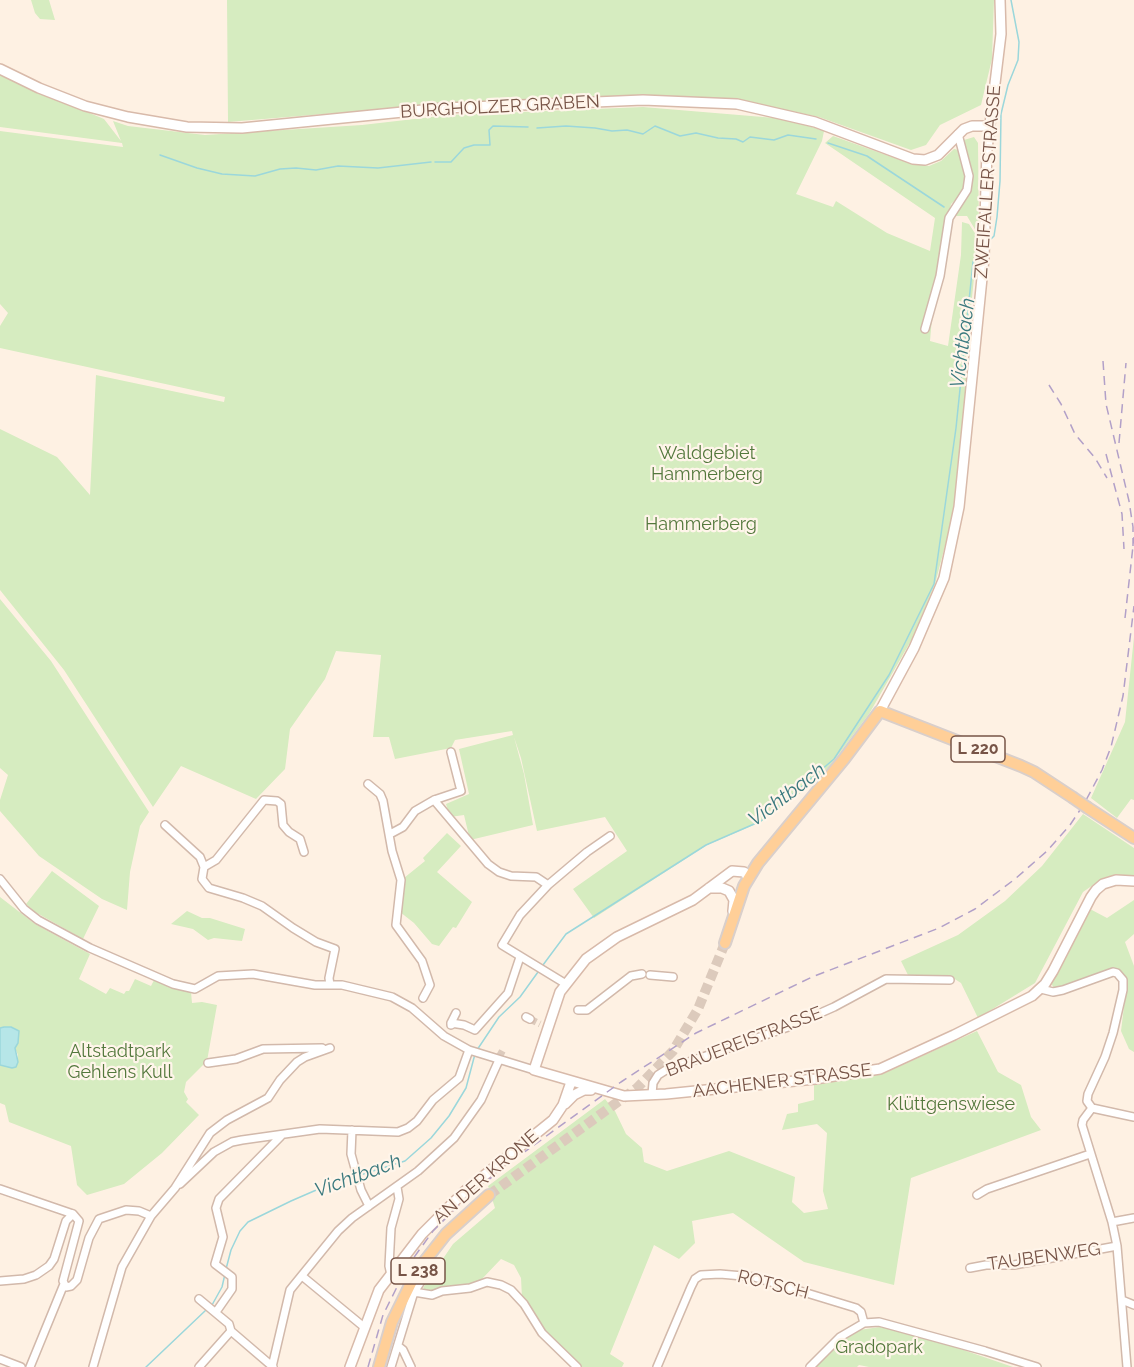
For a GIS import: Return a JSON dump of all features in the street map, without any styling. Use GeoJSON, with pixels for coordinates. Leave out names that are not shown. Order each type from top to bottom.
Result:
{"type":"FeatureCollection","features":[{"type":"Feature","properties":{"kind":"main road","name":"ZWEIFALLER STRASSE"},"geometry":{"type":"LineString","coordinates":[[725,943],[749,878],[777,839],[844,759],[880,711],[914,648],[944,578],[959,507],[984,258],[989,126],[1001,34],[1000,0]]}},
{"type":"Feature","properties":{"kind":"main road","name":"BURGHOLZER GRABEN"},"geometry":{"type":"LineString","coordinates":[[0,69],[48,92],[85,106],[128,117],[187,127],[242,128],[443,108],[643,100],[737,104],[815,122],[913,159],[925,160],[938,155],[958,134],[972,126],[989,126]]}},
{"type":"Feature","properties":{"kind":"main road","name":"L 220"},"geometry":{"type":"LineString","coordinates":[[880,711],[1034,772],[1134,838]]}},
{"type":"Feature","properties":{"kind":"main road"},"geometry":{"type":"LineString","coordinates":[[534,1070],[544,1026],[566,984],[586,959],[617,937],[677,909],[726,876],[749,878]]}},
{"type":"Feature","properties":{"kind":"main road","name":"AACHENER STRASSE"},"geometry":{"type":"LineString","coordinates":[[534,1070],[624,1096],[815,1079],[880,1070],[1032,996],[1041,989],[1053,971],[1096,890],[1103,884],[1116,880],[1134,881]]}},
{"type":"Feature","properties":{"kind":"main road"},"geometry":{"type":"LineString","coordinates":[[709,888],[722,888],[729,891],[734,900],[733,918]]}},
{"type":"Feature","properties":{"kind":"main road","name":"AN DER KRONE"},"geometry":{"type":"LineString","coordinates":[[350,1367],[379,1290],[422,1233],[446,1207],[553,1120],[563,1105],[571,1082]]}},
{"type":"Feature","properties":{"kind":"main road"},"geometry":{"type":"LineString","coordinates":[[563,1105],[584,1090],[597,1089]]}},
{"type":"Feature","properties":{"kind":"main road","name":"L 238"},"geometry":{"type":"LineString","coordinates":[[379,1367],[392,1322],[417,1271],[446,1234],[489,1195]]}},
{"type":"Feature","properties":{"kind":"street"},"geometry":{"type":"LineString","coordinates":[[925,329],[940,276],[949,218],[967,190],[969,176],[958,134]]}},
{"type":"Feature","properties":{"kind":"street"},"geometry":{"type":"LineString","coordinates":[[390,834],[403,827],[415,811],[434,800],[461,791],[451,752]]}},
{"type":"Feature","properties":{"kind":"street"},"geometry":{"type":"LineString","coordinates":[[368,784],[380,794],[383,801],[401,880],[396,925],[416,951],[426,972],[430,985],[423,998]]}},
{"type":"Feature","properties":{"kind":"street"},"geometry":{"type":"LineString","coordinates":[[204,867],[216,860],[264,800],[277,801],[281,804],[283,825],[288,832],[300,839],[304,852]]}},
{"type":"Feature","properties":{"kind":"street"},"geometry":{"type":"LineString","coordinates":[[434,800],[447,818],[494,868],[511,876],[536,877],[548,885]]}},
{"type":"Feature","properties":{"kind":"street"},"geometry":{"type":"LineString","coordinates":[[165,825],[200,857],[204,867],[202,879],[209,888],[262,906],[301,933],[335,949],[329,978],[330,985]]}},
{"type":"Feature","properties":{"kind":"street"},"geometry":{"type":"LineString","coordinates":[[566,984],[502,945],[520,915],[548,885],[610,836]]}},
{"type":"Feature","properties":{"kind":"street","name":"AACHENER STRASSE"},"geometry":{"type":"LineString","coordinates":[[0,879],[24,909],[39,920],[99,952],[172,984],[195,989],[218,976],[253,974],[315,985],[342,986],[392,997],[448,1029],[474,1052],[534,1070]]}},
{"type":"Feature","properties":{"kind":"street"},"geometry":{"type":"LineString","coordinates":[[456,1013],[448,1029],[475,1030],[508,993],[520,957]]}},
{"type":"Feature","properties":{"kind":"street"},"geometry":{"type":"LineString","coordinates":[[1041,989],[1053,992],[1063,990],[1113,972],[1123,980],[1119,1010],[1106,1058],[1088,1094],[1087,1101],[1092,1108],[1134,1117]]}},
{"type":"Feature","properties":{"kind":"street"},"geometry":{"type":"LineString","coordinates":[[578,1010],[587,1010],[632,976],[642,974]]}},
{"type":"Feature","properties":{"kind":"street"},"geometry":{"type":"LineString","coordinates":[[650,975],[673,977]]}},
{"type":"Feature","properties":{"kind":"street","name":"BRAUEREISTRASSE"},"geometry":{"type":"LineString","coordinates":[[652,1094],[653,1083],[658,1075],[666,1070],[791,1026],[834,1007],[886,979],[950,980]]}},
{"type":"Feature","properties":{"kind":"street"},"geometry":{"type":"LineString","coordinates":[[175,1188],[213,1130],[237,1113],[268,1098],[280,1080],[297,1062],[330,1048],[263,1049],[236,1059],[208,1063]]}},
{"type":"Feature","properties":{"kind":"street"},"geometry":{"type":"LineString","coordinates":[[93,1367],[122,1267],[151,1216],[166,1197],[214,1152],[242,1140],[281,1136],[300,1131],[398,1132],[417,1121],[433,1100],[459,1078],[474,1052]]}},
{"type":"Feature","properties":{"kind":"street"},"geometry":{"type":"LineString","coordinates":[[202,1301],[273,1367],[290,1290],[338,1231],[352,1218],[397,1187],[457,1135],[481,1100],[498,1059]]}},
{"type":"Feature","properties":{"kind":"street"},"geometry":{"type":"LineString","coordinates":[[1092,1108],[1082,1125],[1112,1222],[1117,1246],[1127,1367]]}},
{"type":"Feature","properties":{"kind":"street"},"geometry":{"type":"LineString","coordinates":[[352,1130],[350,1148],[358,1181],[369,1206]]}},
{"type":"Feature","properties":{"kind":"street"},"geometry":{"type":"LineString","coordinates":[[215,1311],[232,1289],[232,1277],[215,1261],[223,1238],[215,1210],[219,1199],[281,1136]]}},
{"type":"Feature","properties":{"kind":"street"},"geometry":{"type":"LineString","coordinates":[[977,1195],[987,1189],[1090,1154]]}},
{"type":"Feature","properties":{"kind":"street"},"geometry":{"type":"LineString","coordinates":[[391,1276],[389,1266],[391,1228],[399,1199],[397,1187]]}},
{"type":"Feature","properties":{"kind":"street"},"geometry":{"type":"LineString","coordinates":[[0,1189],[73,1214],[79,1221],[63,1276],[64,1284],[30,1367]]}},
{"type":"Feature","properties":{"kind":"street"},"geometry":{"type":"LineString","coordinates":[[64,1284],[69,1287],[77,1280],[89,1238],[99,1219],[126,1210],[139,1211],[151,1216]]}},
{"type":"Feature","properties":{"kind":"street"},"geometry":{"type":"LineString","coordinates":[[0,1281],[24,1279],[36,1275],[49,1266],[54,1259],[66,1221],[73,1214]]}},
{"type":"Feature","properties":{"kind":"street"},"geometry":{"type":"LineString","coordinates":[[1112,1222],[1134,1218]]}},
{"type":"Feature","properties":{"kind":"street","name":"TAUBENWEG"},"geometry":{"type":"LineString","coordinates":[[970,1268],[1014,1264],[1117,1246]]}},
{"type":"Feature","properties":{"kind":"street","name":"ROTSCH"},"geometry":{"type":"LineString","coordinates":[[657,1367],[691,1287],[695,1279],[701,1275],[754,1277],[856,1308],[861,1312],[864,1323]]}},
{"type":"Feature","properties":{"kind":"street"},"geometry":{"type":"LineString","coordinates":[[302,1276],[364,1327]]}},
{"type":"Feature","properties":{"kind":"street"},"geometry":{"type":"LineString","coordinates":[[391,1367],[414,1292],[422,1280]]}},
{"type":"Feature","properties":{"kind":"street"},"geometry":{"type":"LineString","coordinates":[[414,1292],[432,1295],[448,1289],[470,1288],[487,1282],[501,1285],[511,1290],[524,1304],[542,1333],[577,1367]]}},
{"type":"Feature","properties":{"kind":"street"},"geometry":{"type":"LineString","coordinates":[[1122,1300],[1134,1305]]}},
{"type":"Feature","properties":{"kind":"street"},"geometry":{"type":"LineString","coordinates":[[810,1367],[840,1337],[864,1323],[879,1322],[1037,1367]]}},
{"type":"Feature","properties":{"kind":"street"},"geometry":{"type":"LineString","coordinates":[[199,1367],[231,1330]]}},
{"type":"Feature","properties":{"kind":"street"},"geometry":{"type":"LineString","coordinates":[[398,1346],[403,1350],[411,1367]]}},
{"type":"Feature","properties":{"kind":"street"},"geometry":{"type":"LineString","coordinates":[[0,1359],[21,1367]]}},
{"type":"Feature","properties":{"kind":"green space"},"geometry":{"type":"Polygon","coordinates":[[[31,0],[49,0],[55,20],[40,19],[35,13],[31,0]]]}},
{"type":"Feature","properties":{"kind":"green space"},"geometry":{"type":"Polygon","coordinates":[[[227,0],[994,0],[992,59],[981,105],[940,125],[926,145],[911,150],[819,117],[740,100],[643,96],[456,103],[228,122],[227,0]]]}},
{"type":"Feature","properties":{"kind":"green space","name":"Waldgebiet Hammerberg"},"geometry":{"type":"Polygon","coordinates":[[[0,74],[104,119],[121,141],[113,121],[128,126],[205,135],[362,125],[449,115],[643,107],[787,119],[824,131],[822,141],[796,194],[833,207],[836,201],[887,233],[930,251],[935,218],[825,143],[833,136],[903,161],[929,166],[941,161],[954,149],[959,150],[966,177],[962,194],[951,204],[934,294],[930,341],[948,346],[961,255],[962,222],[969,224],[978,238],[964,377],[967,378],[959,472],[952,519],[935,584],[912,639],[869,714],[830,766],[803,791],[761,822],[707,845],[594,918],[573,889],[627,851],[605,817],[537,831],[521,758],[514,737],[524,774],[533,825],[470,840],[464,815],[450,817],[446,804],[469,794],[459,749],[513,735],[512,731],[455,740],[451,748],[395,759],[389,737],[373,737],[381,655],[336,651],[325,679],[290,729],[285,769],[256,799],[181,766],[153,807],[64,670],[0,590],[0,429],[57,457],[90,495],[96,375],[224,402],[225,397],[0,348],[0,326],[8,313],[0,304],[0,131],[123,147],[122,143],[0,127],[0,74]]]}},
{"type":"Feature","properties":{"kind":"green space"},"geometry":{"type":"Polygon","coordinates":[[[974,137],[978,143],[979,236],[967,216],[951,216],[960,208],[970,191],[971,176],[964,140],[974,137]]]}},
{"type":"Feature","properties":{"kind":"green space"},"geometry":{"type":"Polygon","coordinates":[[[0,599],[51,661],[149,812],[140,826],[130,872],[127,910],[102,899],[39,856],[0,811],[0,800],[8,775],[0,768],[0,599]]]}},
{"type":"Feature","properties":{"kind":"green space"},"geometry":{"type":"Polygon","coordinates":[[[1134,637],[1134,800],[1131,799],[1117,818],[1091,798],[1125,722],[1134,637]]]}},
{"type":"Feature","properties":{"kind":"green space"},"geometry":{"type":"Polygon","coordinates":[[[1083,814],[1134,848],[1134,875],[1114,875],[1103,878],[1083,892],[1035,983],[978,1018],[961,983],[950,976],[908,975],[901,961],[958,935],[1005,901],[1042,866],[1083,814]]]}},
{"type":"Feature","properties":{"kind":"green space"},"geometry":{"type":"Polygon","coordinates":[[[447,833],[461,846],[437,872],[472,902],[456,928],[453,927],[439,946],[432,944],[414,923],[400,912],[404,878],[425,861],[423,858],[447,833]]]}},
{"type":"Feature","properties":{"kind":"green space"},"geometry":{"type":"Polygon","coordinates":[[[52,871],[99,906],[83,939],[35,912],[26,904],[52,871]]]}},
{"type":"Feature","properties":{"kind":"green space","name":"Altstadtpark Gehlens Kull"},"geometry":{"type":"Polygon","coordinates":[[[0,897],[35,924],[90,954],[79,979],[106,994],[110,988],[124,994],[129,991],[135,979],[151,986],[154,980],[169,987],[191,992],[192,1003],[217,1005],[207,1061],[186,1082],[184,1092],[188,1099],[186,1102],[199,1115],[162,1153],[124,1184],[87,1195],[77,1185],[71,1146],[9,1122],[5,1105],[0,1103],[0,1065],[16,1067],[18,1055],[15,1048],[15,1030],[11,1027],[0,1028],[0,897]]]}},
{"type":"Feature","properties":{"kind":"green space"},"geometry":{"type":"Polygon","coordinates":[[[1134,900],[1134,934],[1125,942],[1134,966],[1134,1052],[1129,1049],[1121,1031],[1126,990],[1125,980],[1119,970],[1113,969],[1055,990],[1051,983],[1090,909],[1107,918],[1134,900]]]}},
{"type":"Feature","properties":{"kind":"green space"},"geometry":{"type":"Polygon","coordinates":[[[187,911],[202,918],[210,918],[245,929],[242,941],[214,938],[208,940],[193,929],[171,924],[187,911]]]}},
{"type":"Feature","properties":{"kind":"green space","name":"Klüttgenswiese"},"geometry":{"type":"Polygon","coordinates":[[[977,1031],[998,1072],[1021,1085],[1031,1117],[1041,1130],[911,1178],[894,1285],[804,1262],[733,1213],[692,1221],[695,1243],[679,1259],[654,1245],[610,1354],[624,1363],[622,1367],[581,1367],[569,1358],[544,1332],[522,1298],[521,1278],[514,1265],[501,1259],[481,1280],[469,1285],[431,1293],[423,1288],[453,1244],[495,1208],[488,1186],[605,1099],[615,1111],[626,1134],[642,1148],[644,1162],[667,1171],[729,1151],[795,1177],[792,1202],[804,1213],[828,1209],[823,1191],[827,1133],[817,1124],[782,1130],[787,1114],[798,1112],[798,1104],[814,1100],[814,1085],[885,1073],[977,1031]]]}},
{"type":"Feature","properties":{"kind":"green space","name":"Gradopark"},"geometry":{"type":"Polygon","coordinates":[[[880,1327],[940,1342],[1013,1367],[869,1367],[859,1365],[857,1367],[815,1367],[843,1339],[859,1330],[880,1327]]]}},
{"type":"Feature","properties":{"kind":"water"},"geometry":{"type":"Polygon","coordinates":[[[11,1027],[19,1031],[15,1048],[18,1062],[16,1067],[12,1068],[0,1065],[0,1028],[11,1027]]]}},
{"type":"Feature","properties":{"kind":"waterway","name":"Vichtbach"},"geometry":{"type":"LineString","coordinates":[[988,242],[994,236],[997,217],[1001,114],[1008,85],[1018,60],[1019,42],[1011,0]]}},
{"type":"Feature","properties":{"kind":"waterway"},"geometry":{"type":"LineString","coordinates":[[435,162],[451,162],[464,148],[474,145],[490,145],[489,130],[493,126],[528,127]]}},
{"type":"Feature","properties":{"kind":"waterway"},"geometry":{"type":"LineString","coordinates":[[537,128],[566,126],[612,131],[627,130],[643,134],[655,126],[680,136],[696,133],[743,142],[750,137],[774,140],[788,135],[816,139]]}},
{"type":"Feature","properties":{"kind":"waterway"},"geometry":{"type":"LineString","coordinates":[[828,143],[867,156],[944,207]]}},
{"type":"Feature","properties":{"kind":"waterway"},"geometry":{"type":"LineString","coordinates":[[160,155],[222,174],[255,176],[280,169],[316,170],[338,166],[378,168],[431,162]]}},
{"type":"Feature","properties":{"kind":"waterway","name":"Vichtbach"},"geometry":{"type":"LineString","coordinates":[[543,965],[566,934],[706,845],[761,821],[834,759],[889,675],[934,584],[956,428],[973,262],[980,253]]}},
{"type":"Feature","properties":{"kind":"waterway","name":"Vichtbach"},"geometry":{"type":"LineString","coordinates":[[477,1050],[499,1017],[520,997],[538,972]]}},
{"type":"Feature","properties":{"kind":"waterway","name":"Vichtbach"},"geometry":{"type":"LineString","coordinates":[[360,1175],[405,1161],[431,1138],[449,1116],[466,1088],[475,1054]]}},
{"type":"Feature","properties":{"kind":"waterway","name":"Vichtbach"},"geometry":{"type":"LineString","coordinates":[[226,1269],[231,1250],[240,1231],[248,1222],[337,1181],[355,1176]]}},
{"type":"Feature","properties":{"kind":"waterway","name":"Vichtbach"},"geometry":{"type":"LineString","coordinates":[[212,1305],[222,1287],[225,1274]]}},
{"type":"Feature","properties":{"kind":"waterway","name":"Vichtbach"},"geometry":{"type":"LineString","coordinates":[[146,1367],[206,1310]]}},
{"type":"Feature","properties":{"kind":"tunnel"},"geometry":{"type":"LineString","coordinates":[[489,1195],[637,1088],[673,1051],[698,1009],[725,943]]}},
{"type":"Feature","properties":{"kind":"tunnel"},"geometry":{"type":"LineString","coordinates":[[530,1019],[540,1024]]}},
{"type":"Feature","properties":{"kind":"tunnel"},"geometry":{"type":"LineString","coordinates":[[499,1057],[504,1048]]}},
{"type":"Feature","properties":{"kind":"railway"},"geometry":{"type":"LineString","coordinates":[[1103,361],[1106,404],[1129,501],[1133,546]]}},
{"type":"Feature","properties":{"kind":"railway"},"geometry":{"type":"LineString","coordinates":[[1119,443],[1126,363]]}},
{"type":"Feature","properties":{"kind":"railway"},"geometry":{"type":"LineString","coordinates":[[1049,385],[1075,434],[1095,458],[1107,478]]}},
{"type":"Feature","properties":{"kind":"railway"},"geometry":{"type":"LineString","coordinates":[[1106,454],[1122,514],[1124,549]]}},
{"type":"Feature","properties":{"kind":"railway"},"geometry":{"type":"LineString","coordinates":[[1125,618],[1134,537]]}},
{"type":"Feature","properties":{"kind":"railway"},"geometry":{"type":"LineString","coordinates":[[368,1367],[383,1315],[407,1267],[433,1231],[462,1202],[505,1166],[621,1082],[696,1033],[812,977],[939,928],[975,909],[1047,851],[1070,825],[1084,804],[1111,747],[1123,696],[1134,606]]}},
{"type":"Feature","properties":{"kind":"park label","name":"Hammerberg"},"geometry":{"type":"Point","coordinates":[701,525]}}]}
